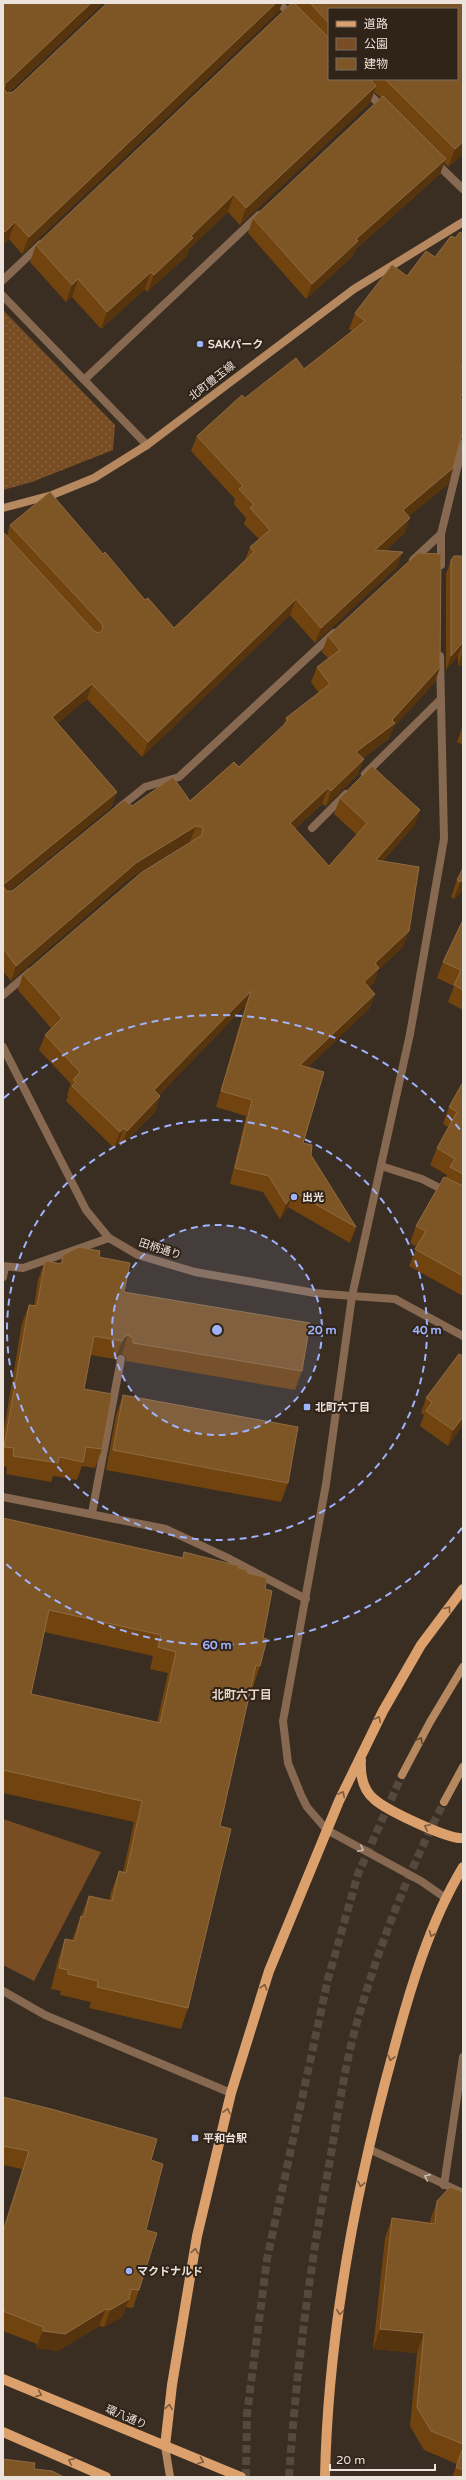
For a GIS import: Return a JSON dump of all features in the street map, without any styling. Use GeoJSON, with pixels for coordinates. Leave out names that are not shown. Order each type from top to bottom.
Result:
{"type":"FeatureCollection","features":[{"type":"Feature","properties":{"kind":"main road","name":"北町豊玉線"},"geometry":{"type":"LineString","coordinates":[[3,508],[52,495],[94,478],[147,445],[354,289],[463,222]]}},
{"type":"Feature","properties":{"kind":"main road"},"geometry":{"type":"LineString","coordinates":[[170,2477],[165,2446],[172,2385],[197,2236],[231,2093],[269,1971],[327,1830],[361,1754],[383,1711],[421,1645],[463,1589]]}},
{"type":"Feature","properties":{"kind":"main road"},"geometry":{"type":"LineString","coordinates":[[402,1775],[430,1722],[463,1667]]}},
{"type":"Feature","properties":{"kind":"main road"},"geometry":{"type":"LineString","coordinates":[[361,1754],[359,1777],[373,1799],[400,1815],[442,1834],[457,1839],[463,1838]]}},
{"type":"Feature","properties":{"kind":"main road"},"geometry":{"type":"LineString","coordinates":[[444,1802],[463,1767]]}},
{"type":"Feature","properties":{"kind":"main road"},"geometry":{"type":"LineString","coordinates":[[325,2477],[326,2421],[349,2238],[369,2149],[404,2011],[430,1938],[447,1898],[463,1867]]}},
{"type":"Feature","properties":{"kind":"main road","name":"環八通り"},"geometry":{"type":"LineString","coordinates":[[3,2379],[240,2477]]}},
{"type":"Feature","properties":{"kind":"main road"},"geometry":{"type":"LineString","coordinates":[[3,2432],[106,2477]]}},
{"type":"Feature","properties":{"kind":"street"},"geometry":{"type":"LineString","coordinates":[[279,3],[284,14],[297,22]]}},
{"type":"Feature","properties":{"kind":"street"},"geometry":{"type":"LineString","coordinates":[[355,80],[375,106],[388,114]]}},
{"type":"Feature","properties":{"kind":"street"},"geometry":{"type":"LineString","coordinates":[[431,157],[463,190]]}},
{"type":"Feature","properties":{"kind":"street"},"geometry":{"type":"LineString","coordinates":[[84,380],[268,206]]}},
{"type":"Feature","properties":{"kind":"street"},"geometry":{"type":"LineString","coordinates":[[3,280],[49,236]]}},
{"type":"Feature","properties":{"kind":"street"},"geometry":{"type":"LineString","coordinates":[[3,296],[147,445]]}},
{"type":"Feature","properties":{"kind":"street"},"geometry":{"type":"LineString","coordinates":[[441,573],[441,534],[460,465],[463,444]]}},
{"type":"Feature","properties":{"kind":"street"},"geometry":{"type":"LineString","coordinates":[[406,566],[441,534]]}},
{"type":"Feature","properties":{"kind":"street"},"geometry":{"type":"LineString","coordinates":[[110,815],[145,787],[179,777],[342,626]]}},
{"type":"Feature","properties":{"kind":"street"},"geometry":{"type":"LineString","coordinates":[[440,644],[444,839],[410,1034],[352,1296],[326,1484],[283,1721],[288,1763],[307,1807],[327,1830],[421,1881],[447,1898]]}},
{"type":"Feature","properties":{"kind":"street"},"geometry":{"type":"LineString","coordinates":[[312,828],[440,700]]}},
{"type":"Feature","properties":{"kind":"street"},"geometry":{"type":"LineString","coordinates":[[3,994],[38,964]]}},
{"type":"Feature","properties":{"kind":"street","name":"田柄通り"},"geometry":{"type":"LineString","coordinates":[[3,1047],[86,1210],[109,1238],[138,1255],[195,1272],[315,1293],[395,1299],[463,1336]]}},
{"type":"Feature","properties":{"kind":"street"},"geometry":{"type":"LineString","coordinates":[[381,1166],[422,1179],[463,1200]]}},
{"type":"Feature","properties":{"kind":"street"},"geometry":{"type":"LineString","coordinates":[[3,1277],[4,1266],[23,1268],[109,1238]]}},
{"type":"Feature","properties":{"kind":"street"},"geometry":{"type":"LineString","coordinates":[[92,1513],[121,1358]]}},
{"type":"Feature","properties":{"kind":"street"},"geometry":{"type":"LineString","coordinates":[[3,1497],[92,1513],[166,1529],[228,1558],[306,1599]]}},
{"type":"Feature","properties":{"kind":"street"},"geometry":{"type":"LineString","coordinates":[[3,1991],[45,2015],[231,2093]]}},
{"type":"Feature","properties":{"kind":"street"},"geometry":{"type":"LineString","coordinates":[[444,2185],[463,2057]]}},
{"type":"Feature","properties":{"kind":"street"},"geometry":{"type":"LineString","coordinates":[[369,2149],[463,2193]]}},
{"type":"Feature","properties":{"kind":"green space"},"geometry":{"type":"Polygon","coordinates":[[[3,310],[115,425],[113,450],[32,482],[3,490],[3,310]]]}},
{"type":"Feature","properties":{"kind":"green space"},"geometry":{"type":"Polygon","coordinates":[[[3,1819],[101,1852],[34,1981],[3,1965],[3,1819]]]}},
{"type":"Feature","properties":{"kind":"building"},"geometry":{"type":"Polygon","coordinates":[[[3,3],[91,3],[5,84],[4,89],[7,93],[13,92],[107,3],[276,3],[29,237],[15,222],[5,232],[3,230],[3,3]]]}},
{"type":"Feature","properties":{"kind":"building"},"geometry":{"type":"Polygon","coordinates":[[[292,3],[294,3],[328,37],[328,80],[371,80],[376,86],[246,208],[234,194],[191,236],[193,238],[154,275],[151,272],[107,312],[78,279],[72,285],[36,245],[292,3]]]}},
{"type":"Feature","properties":{"kind":"building"},"geometry":{"type":"Polygon","coordinates":[[[310,3],[460,3],[463,7],[463,142],[455,149],[386,80],[458,80],[458,8],[328,8],[328,22],[310,3]]]}},
{"type":"Feature","properties":{"kind":"building"},"geometry":{"type":"Polygon","coordinates":[[[383,96],[446,159],[356,239],[358,241],[312,284],[253,218],[383,96]]]}},
{"type":"Feature","properties":{"kind":"building"},"geometry":{"type":"Polygon","coordinates":[[[460,232],[463,234],[463,365],[461,367],[463,368],[463,392],[460,398],[463,400],[463,431],[453,468],[403,510],[410,518],[375,550],[403,552],[321,628],[296,599],[148,742],[92,684],[52,717],[117,792],[3,885],[3,532],[94,631],[99,633],[103,629],[102,624],[10,525],[50,492],[103,554],[105,552],[145,600],[148,598],[174,628],[254,552],[250,547],[270,530],[250,508],[254,505],[239,489],[243,486],[197,436],[242,395],[245,398],[296,358],[304,369],[365,321],[355,313],[392,265],[407,276],[426,251],[435,257],[451,236],[455,238],[460,232]]]}},
{"type":"Feature","properties":{"kind":"building"},"geometry":{"type":"Polygon","coordinates":[[[418,553],[441,554],[440,667],[392,720],[395,723],[356,752],[364,759],[331,791],[328,788],[290,823],[329,866],[367,823],[340,798],[372,766],[420,810],[376,860],[419,867],[409,931],[375,963],[379,968],[364,982],[375,994],[300,1065],[324,1072],[303,1143],[312,1145],[311,1155],[356,1227],[294,1192],[286,1204],[269,1176],[235,1168],[252,1100],[221,1091],[251,991],[154,1090],[160,1096],[127,1131],[124,1128],[120,1132],[72,1086],[76,1082],[73,1080],[80,1072],[45,1035],[62,1018],[23,974],[142,872],[202,835],[203,827],[196,826],[136,863],[16,966],[3,948],[3,885],[6,891],[12,891],[124,800],[132,806],[173,777],[190,801],[234,762],[239,767],[288,721],[286,718],[330,684],[317,667],[340,650],[328,636],[418,553]]]}},
{"type":"Feature","properties":{"kind":"building"},"geometry":{"type":"Polygon","coordinates":[[[454,556],[463,556],[463,642],[451,656],[451,560],[454,556]]]}},
{"type":"Feature","properties":{"kind":"building"},"geometry":{"type":"Polygon","coordinates":[[[463,868],[463,879],[460,882],[457,880],[463,868]]]}},
{"type":"Feature","properties":{"kind":"building"},"geometry":{"type":"Polygon","coordinates":[[[463,920],[463,990],[454,985],[461,970],[443,962],[463,920]]]}},
{"type":"Feature","properties":{"kind":"building"},"geometry":{"type":"Polygon","coordinates":[[[463,1082],[463,1174],[450,1167],[455,1159],[437,1148],[457,1112],[449,1107],[463,1082]]]}},
{"type":"Feature","properties":{"kind":"building"},"geometry":{"type":"Polygon","coordinates":[[[444,1177],[463,1186],[463,1276],[415,1249],[426,1231],[416,1226],[444,1177]]]}},
{"type":"Feature","properties":{"kind":"building"},"geometry":{"type":"Polygon","coordinates":[[[79,1247],[100,1251],[99,1257],[130,1263],[124,1292],[310,1323],[302,1371],[133,1343],[133,1338],[128,1335],[124,1337],[122,1341],[94,1336],[84,1389],[112,1394],[102,1449],[86,1447],[83,1462],[59,1457],[58,1463],[13,1456],[14,1448],[4,1447],[29,1305],[37,1306],[45,1261],[62,1264],[63,1255],[79,1247]]]}},
{"type":"Feature","properties":{"kind":"building"},"geometry":{"type":"Polygon","coordinates":[[[459,1354],[463,1356],[463,1417],[453,1430],[426,1411],[432,1402],[426,1398],[459,1354]]]}},
{"type":"Feature","properties":{"kind":"building"},"geometry":{"type":"Polygon","coordinates":[[[123,1395],[298,1427],[288,1483],[113,1450],[123,1395]]]}},
{"type":"Feature","properties":{"kind":"building"},"geometry":{"type":"Polygon","coordinates":[[[3,1518],[183,1558],[184,1552],[239,1566],[238,1568],[247,1570],[247,1573],[267,1578],[265,1589],[272,1591],[263,1638],[267,1639],[260,1666],[256,1665],[220,1826],[231,1829],[188,2008],[97,1987],[98,1981],[68,1974],[68,1970],[59,1968],[65,1939],[75,1941],[81,1916],[84,1917],[89,1896],[112,1901],[119,1871],[126,1873],[142,1801],[3,1770],[3,1518]],[[49,1610],[31,1694],[160,1723],[176,1652],[158,1647],[161,1635],[49,1610]]]}},
{"type":"Feature","properties":{"kind":"building"},"geometry":{"type":"Polygon","coordinates":[[[3,2097],[157,2139],[151,2160],[163,2164],[146,2230],[157,2233],[139,2290],[131,2289],[129,2299],[110,2310],[106,2309],[65,2334],[43,2331],[43,2327],[3,2311],[3,2232],[29,2151],[3,2146],[3,2097]]]}},
{"type":"Feature","properties":{"kind":"building"},"geometry":{"type":"Polygon","coordinates":[[[450,2187],[463,2192],[463,2444],[431,2431],[417,2407],[424,2333],[380,2329],[392,2218],[435,2224],[437,2201],[450,2187]]]}},
{"type":"Feature","properties":{"kind":"building"},"geometry":{"type":"Polygon","coordinates":[[[463,2448],[463,2470],[456,2467],[463,2448]]]}},
{"type":"Feature","properties":{"kind":"building"},"geometry":{"type":"Polygon","coordinates":[[[3,2459],[35,2463],[34,2469],[52,2471],[64,2477],[3,2477],[3,2459]]]}},
{"type":"Feature","properties":{"kind":"tunnel"},"geometry":{"type":"LineString","coordinates":[[246,2477],[247,2414],[267,2259],[328,1979],[358,1874],[402,1775]]}},
{"type":"Feature","properties":{"kind":"tunnel"},"geometry":{"type":"LineString","coordinates":[[289,2477],[295,2400],[309,2285],[342,2087],[349,2054],[381,1946],[404,1888],[444,1802]]}},
{"type":"Feature","properties":{"kind":"place","name":"SAKパーク"},"geometry":{"type":"Point","coordinates":[200,344]}},
{"type":"Feature","properties":{"kind":"place","name":"出光"},"geometry":{"type":"Point","coordinates":[294,1197]}},
{"type":"Feature","properties":{"kind":"place","name":"北町六丁目"},"geometry":{"type":"Point","coordinates":[307,1407]}},
{"type":"Feature","properties":{"kind":"place","name":"平和台駅"},"geometry":{"type":"Point","coordinates":[195,2138]}},
{"type":"Feature","properties":{"kind":"place","name":"マクドナルド"},"geometry":{"type":"Point","coordinates":[129,2271]}},
{"type":"Feature","properties":{"kind":"district","name":"北町六丁目"},"geometry":{"type":"Point","coordinates":[242,1695]}}]}
